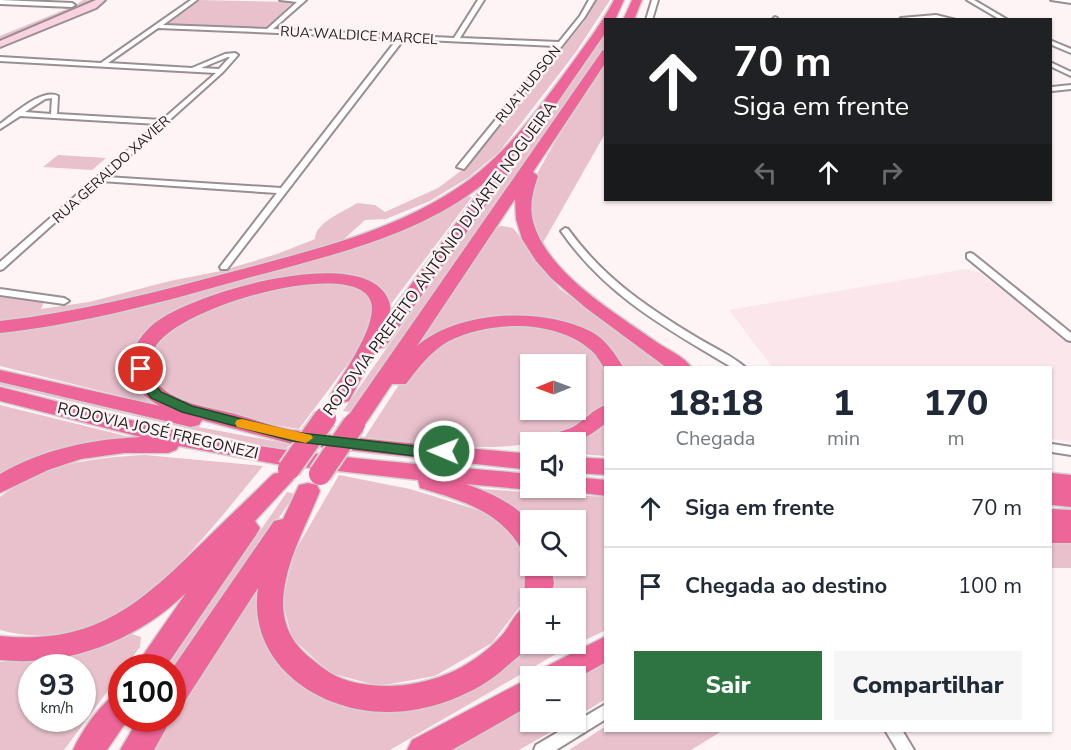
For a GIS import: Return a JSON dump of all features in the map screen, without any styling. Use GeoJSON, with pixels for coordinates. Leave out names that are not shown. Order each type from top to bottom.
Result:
{"type":"FeatureCollection","features":[{"type":"Feature","properties":{"kind":"highway"},"geometry":{"type":"LineString","coordinates":[[610,18],[619,0]]}},
{"type":"Feature","properties":{"kind":"highway"},"geometry":{"type":"LineString","coordinates":[[629,18],[637,0]]}},
{"type":"Feature","properties":{"kind":"highway","name":"RODOVIA PREFEITO ANTÔNIO DUARTE NOGUEIRA"},"geometry":{"type":"LineString","coordinates":[[157,654],[282,468],[325,418],[604,27]]}},
{"type":"Feature","properties":{"kind":"highway","name":"RODOVIA PREFEITO ANTÔNIO DUARTE NOGUEIRA"},"geometry":{"type":"LineString","coordinates":[[186,674],[604,56]]}},
{"type":"Feature","properties":{"kind":"highway"},"geometry":{"type":"LineString","coordinates":[[0,327],[45,322],[115,309],[306,257],[373,234],[443,204],[472,185],[485,176],[534,126]]}},
{"type":"Feature","properties":{"kind":"highway"},"geometry":{"type":"LineString","coordinates":[[555,127],[523,194],[524,218],[536,249],[547,264],[580,295],[679,366]]}},
{"type":"Feature","properties":{"kind":"highway"},"geometry":{"type":"LineString","coordinates":[[292,436],[187,409],[156,395],[145,381],[141,369],[141,356],[147,343],[158,331],[182,314],[217,301],[299,280],[328,278],[352,281],[373,291],[379,299],[381,312],[376,330],[341,396]]}},
{"type":"Feature","properties":{"kind":"highway"},"geometry":{"type":"LineString","coordinates":[[354,424],[382,399],[432,343],[472,325],[514,320],[556,326],[595,344],[607,355],[613,366]]}},
{"type":"Feature","properties":{"kind":"highway","name":"RODOVIA JOSÉ FREGONEZI"},"geometry":{"type":"LineString","coordinates":[[0,376],[163,415],[292,436],[520,461]]}},
{"type":"Feature","properties":{"kind":"highway","name":"RODOVIA JOSÉ FREGONEZI"},"geometry":{"type":"LineString","coordinates":[[0,394],[187,440],[282,468],[373,468],[520,481]]}},
{"type":"Feature","properties":{"kind":"highway"},"geometry":{"type":"LineString","coordinates":[[581,432],[604,414]]}},
{"type":"Feature","properties":{"kind":"highway"},"geometry":{"type":"LineString","coordinates":[[0,485],[22,472],[57,457],[109,445],[167,445],[282,468]]}},
{"type":"Feature","properties":{"kind":"highway"},"geometry":{"type":"LineString","coordinates":[[423,452],[520,448]]}},
{"type":"Feature","properties":{"kind":"highway"},"geometry":{"type":"LineString","coordinates":[[586,466],[604,467]]}},
{"type":"Feature","properties":{"kind":"highway"},"geometry":{"type":"LineString","coordinates":[[0,648],[31,651],[61,646],[94,637],[130,621],[173,588],[282,468]]}},
{"type":"Feature","properties":{"kind":"highway"},"geometry":{"type":"LineString","coordinates":[[373,468],[423,480],[480,498],[509,514],[520,527]]}},
{"type":"Feature","properties":{"kind":"highway"},"geometry":{"type":"LineString","coordinates":[[1052,481],[1071,483]]}},
{"type":"Feature","properties":{"kind":"highway"},"geometry":{"type":"LineString","coordinates":[[314,482],[274,580],[270,616],[273,629],[284,651],[314,680],[343,692],[370,697],[405,697],[441,690],[473,675],[499,657],[520,633]]}},
{"type":"Feature","properties":{"kind":"highway"},"geometry":{"type":"LineString","coordinates":[[586,486],[604,488]]}},
{"type":"Feature","properties":{"kind":"highway"},"geometry":{"type":"LineString","coordinates":[[1052,497],[1071,498]]}},
{"type":"Feature","properties":{"kind":"highway"},"geometry":{"type":"LineString","coordinates":[[1052,518],[1071,519]]}},
{"type":"Feature","properties":{"kind":"highway"},"geometry":{"type":"LineString","coordinates":[[1052,534],[1071,534]]}},
{"type":"Feature","properties":{"kind":"highway"},"geometry":{"type":"LineString","coordinates":[[573,666],[604,649]]}},
{"type":"Feature","properties":{"kind":"highway"},"geometry":{"type":"LineString","coordinates":[[423,750],[520,696]]}},
{"type":"Feature","properties":{"kind":"highway"},"geometry":{"type":"LineString","coordinates":[[89,750],[108,724]]}},
{"type":"Feature","properties":{"kind":"highway"},"geometry":{"type":"LineString","coordinates":[[136,750],[148,732]]}},
{"type":"Feature","properties":{"kind":"main road"},"geometry":{"type":"LineString","coordinates":[[0,44],[93,6],[101,0]]}},
{"type":"Feature","properties":{"kind":"main road"},"geometry":{"type":"LineString","coordinates":[[0,34],[76,3]]}},
{"type":"Feature","properties":{"kind":"street"},"geometry":{"type":"LineString","coordinates":[[103,63],[194,0]]}},
{"type":"Feature","properties":{"kind":"street"},"geometry":{"type":"LineString","coordinates":[[283,0],[302,0]]}},
{"type":"Feature","properties":{"kind":"street"},"geometry":{"type":"LineString","coordinates":[[268,31],[302,0]]}},
{"type":"Feature","properties":{"kind":"street"},"geometry":{"type":"LineString","coordinates":[[456,39],[481,0]]}},
{"type":"Feature","properties":{"kind":"street","name":"RUA HUDSON"},"geometry":{"type":"LineString","coordinates":[[461,166],[560,44],[592,0]]}},
{"type":"Feature","properties":{"kind":"street"},"geometry":{"type":"LineString","coordinates":[[650,18],[655,0]]}},
{"type":"Feature","properties":{"kind":"street"},"geometry":{"type":"LineString","coordinates":[[972,1],[984,0]]}},
{"type":"Feature","properties":{"kind":"street"},"geometry":{"type":"LineString","coordinates":[[1054,0],[1071,1]]}},
{"type":"Feature","properties":{"kind":"street"},"geometry":{"type":"LineString","coordinates":[[972,1],[1002,18]]}},
{"type":"Feature","properties":{"kind":"street"},"geometry":{"type":"LineString","coordinates":[[0,2],[76,3]]}},
{"type":"Feature","properties":{"kind":"street"},"geometry":{"type":"LineString","coordinates":[[924,18],[942,18]]}},
{"type":"Feature","properties":{"kind":"street","name":"RUA WALDICE MARCEL"},"geometry":{"type":"LineString","coordinates":[[158,26],[560,44]]}},
{"type":"Feature","properties":{"kind":"street"},"geometry":{"type":"LineString","coordinates":[[224,267],[402,37]]}},
{"type":"Feature","properties":{"kind":"street"},"geometry":{"type":"LineString","coordinates":[[1052,43],[1071,51]]}},
{"type":"Feature","properties":{"kind":"street"},"geometry":{"type":"LineString","coordinates":[[0,59],[221,71],[235,56],[226,55],[194,69]]}},
{"type":"Feature","properties":{"kind":"street"},"geometry":{"type":"LineString","coordinates":[[1052,65],[1071,74]]}},
{"type":"Feature","properties":{"kind":"street","name":"RUA GERALDO XAVIER"},"geometry":{"type":"LineString","coordinates":[[0,267],[221,71]]}},
{"type":"Feature","properties":{"kind":"street"},"geometry":{"type":"LineString","coordinates":[[1052,89],[1071,87]]}},
{"type":"Feature","properties":{"kind":"street"},"geometry":{"type":"LineString","coordinates":[[0,128],[43,97],[51,95],[55,96],[54,116]]}},
{"type":"Feature","properties":{"kind":"street"},"geometry":{"type":"LineString","coordinates":[[20,114],[164,122]]}},
{"type":"Feature","properties":{"kind":"street"},"geometry":{"type":"LineString","coordinates":[[100,179],[283,191]]}},
{"type":"Feature","properties":{"kind":"street"},"geometry":{"type":"LineString","coordinates":[[565,231],[578,253],[618,288],[676,328],[738,366]]}},
{"type":"Feature","properties":{"kind":"street"},"geometry":{"type":"LineString","coordinates":[[970,256],[1071,338]]}},
{"type":"Feature","properties":{"kind":"street"},"geometry":{"type":"LineString","coordinates":[[0,292],[64,301]]}},
{"type":"Feature","properties":{"kind":"street"},"geometry":{"type":"LineString","coordinates":[[1052,448],[1071,451]]}},
{"type":"Feature","properties":{"kind":"street"},"geometry":{"type":"LineString","coordinates":[[542,750],[604,712]]}},
{"type":"Feature","properties":{"kind":"street"},"geometry":{"type":"LineString","coordinates":[[894,732],[906,750]]}},
{"type":"Feature","properties":{"kind":"shaded area"},"geometry":{"type":"Polygon","coordinates":[[[83,0],[94,0],[0,41],[0,36],[76,5],[83,0]]]}},
{"type":"Feature","properties":{"kind":"shaded area"},"geometry":{"type":"Polygon","coordinates":[[[197,0],[293,2],[265,29],[164,25],[197,0]]]}},
{"type":"Feature","properties":{"kind":"shaded area"},"geometry":{"type":"Polygon","coordinates":[[[596,0],[610,0],[576,52],[499,152],[468,178],[430,201],[386,219],[365,220],[342,241],[116,307],[0,324],[0,297],[44,302],[41,309],[89,302],[170,281],[221,271],[277,254],[315,239],[320,227],[357,203],[375,205],[385,212],[438,188],[462,170],[584,22],[596,0]]]}},
{"type":"Feature","properties":{"kind":"shaded area"},"geometry":{"type":"Polygon","coordinates":[[[604,35],[604,49],[350,412],[343,411],[604,35]]]}},
{"type":"Feature","properties":{"kind":"shaded area"},"geometry":{"type":"Polygon","coordinates":[[[604,66],[604,136],[540,248],[532,232],[530,186],[556,140],[604,66]]]}},
{"type":"Feature","properties":{"kind":"shaded area"},"geometry":{"type":"Polygon","coordinates":[[[58,155],[106,158],[92,170],[43,167],[58,155]]]}},
{"type":"Feature","properties":{"kind":"shaded area"},"geometry":{"type":"Polygon","coordinates":[[[464,196],[472,197],[391,304],[387,294],[378,286],[343,277],[217,298],[137,350],[162,406],[0,366],[0,330],[281,267],[464,196]]]}},
{"type":"Feature","properties":{"kind":"shaded area"},"geometry":{"type":"Polygon","coordinates":[[[495,227],[513,228],[534,260],[560,289],[665,366],[617,366],[553,320],[526,316],[495,317],[461,323],[425,340],[422,336],[495,227]]]}},
{"type":"Feature","properties":{"kind":"shaded area"},"geometry":{"type":"Polygon","coordinates":[[[966,269],[980,273],[1071,344],[1071,442],[1052,439],[1052,366],[771,366],[729,310],[966,269]]]}},
{"type":"Feature","properties":{"kind":"shaded area"},"geometry":{"type":"Polygon","coordinates":[[[337,282],[364,290],[376,306],[371,333],[299,429],[191,407],[168,396],[153,378],[150,366],[154,349],[166,335],[185,322],[207,311],[254,294],[303,283],[337,282]]]}},
{"type":"Feature","properties":{"kind":"shaded area"},"geometry":{"type":"Polygon","coordinates":[[[543,326],[585,341],[604,366],[604,407],[571,432],[520,432],[520,445],[515,446],[438,446],[363,440],[402,380],[434,346],[484,327],[543,326]]]}},
{"type":"Feature","properties":{"kind":"shaded area"},"geometry":{"type":"Polygon","coordinates":[[[0,382],[129,414],[290,444],[285,451],[0,385],[0,382]]]}},
{"type":"Feature","properties":{"kind":"shaded area"},"geometry":{"type":"Polygon","coordinates":[[[0,405],[134,438],[93,441],[48,451],[0,477],[0,405]]]}},
{"type":"Feature","properties":{"kind":"shaded area"},"geometry":{"type":"Polygon","coordinates":[[[604,422],[604,456],[586,455],[586,435],[604,422]]]}},
{"type":"Feature","properties":{"kind":"shaded area"},"geometry":{"type":"Polygon","coordinates":[[[145,455],[263,466],[187,556],[135,604],[104,621],[70,632],[35,635],[0,630],[0,497],[33,477],[69,464],[145,455]]]}},
{"type":"Feature","properties":{"kind":"shaded area"},"geometry":{"type":"Polygon","coordinates":[[[339,475],[410,489],[488,513],[516,538],[520,552],[520,576],[525,576],[524,588],[520,588],[520,606],[492,643],[435,676],[379,686],[330,673],[292,638],[282,600],[295,551],[339,475]]]}},
{"type":"Feature","properties":{"kind":"shaded area"},"geometry":{"type":"Polygon","coordinates":[[[482,489],[520,491],[520,498],[604,497],[604,631],[586,640],[586,588],[549,588],[548,576],[586,576],[586,510],[520,510],[520,517],[482,489]]]}},
{"type":"Feature","properties":{"kind":"shaded area"},"geometry":{"type":"Polygon","coordinates":[[[287,492],[295,494],[186,657],[186,654],[175,654],[287,492]]]}},
{"type":"Feature","properties":{"kind":"shaded area"},"geometry":{"type":"Polygon","coordinates":[[[1052,542],[1071,542],[1071,568],[1052,568],[1052,542]]]}},
{"type":"Feature","properties":{"kind":"shaded area"},"geometry":{"type":"Polygon","coordinates":[[[262,586],[263,634],[364,706],[501,668],[520,651],[520,654],[556,654],[535,666],[520,666],[520,675],[390,750],[153,750],[165,732],[186,732],[186,698],[256,589],[262,586]]]}},
{"type":"Feature","properties":{"kind":"shaded area"},"geometry":{"type":"Polygon","coordinates":[[[129,633],[141,637],[140,647],[135,654],[108,654],[108,691],[96,707],[96,654],[75,654],[129,633]]]}},
{"type":"Feature","properties":{"kind":"shaded area"},"geometry":{"type":"Polygon","coordinates":[[[604,656],[604,700],[586,711],[586,666],[604,656]]]}},
{"type":"Feature","properties":{"kind":"shaded area"},"geometry":{"type":"Polygon","coordinates":[[[0,662],[18,662],[18,732],[77,732],[64,750],[0,750],[0,662]]]}},
{"type":"Feature","properties":{"kind":"shaded area"},"geometry":{"type":"Polygon","coordinates":[[[520,704],[520,732],[550,732],[519,750],[438,750],[520,704]]]}},
{"type":"Feature","properties":{"kind":"shaded area"},"geometry":{"type":"Polygon","coordinates":[[[604,727],[604,732],[720,732],[691,750],[569,750],[604,727]]]}},
{"type":"Feature","properties":{"kind":"slow traffic"},"geometry":{"type":"LineString","coordinates":[[242,423],[306,438]]}},
{"type":"Feature","properties":{"kind":"route"},"geometry":{"type":"LineString","coordinates":[[141,369],[145,381],[156,395],[187,409],[292,436],[423,452],[444,451]]}}]}
